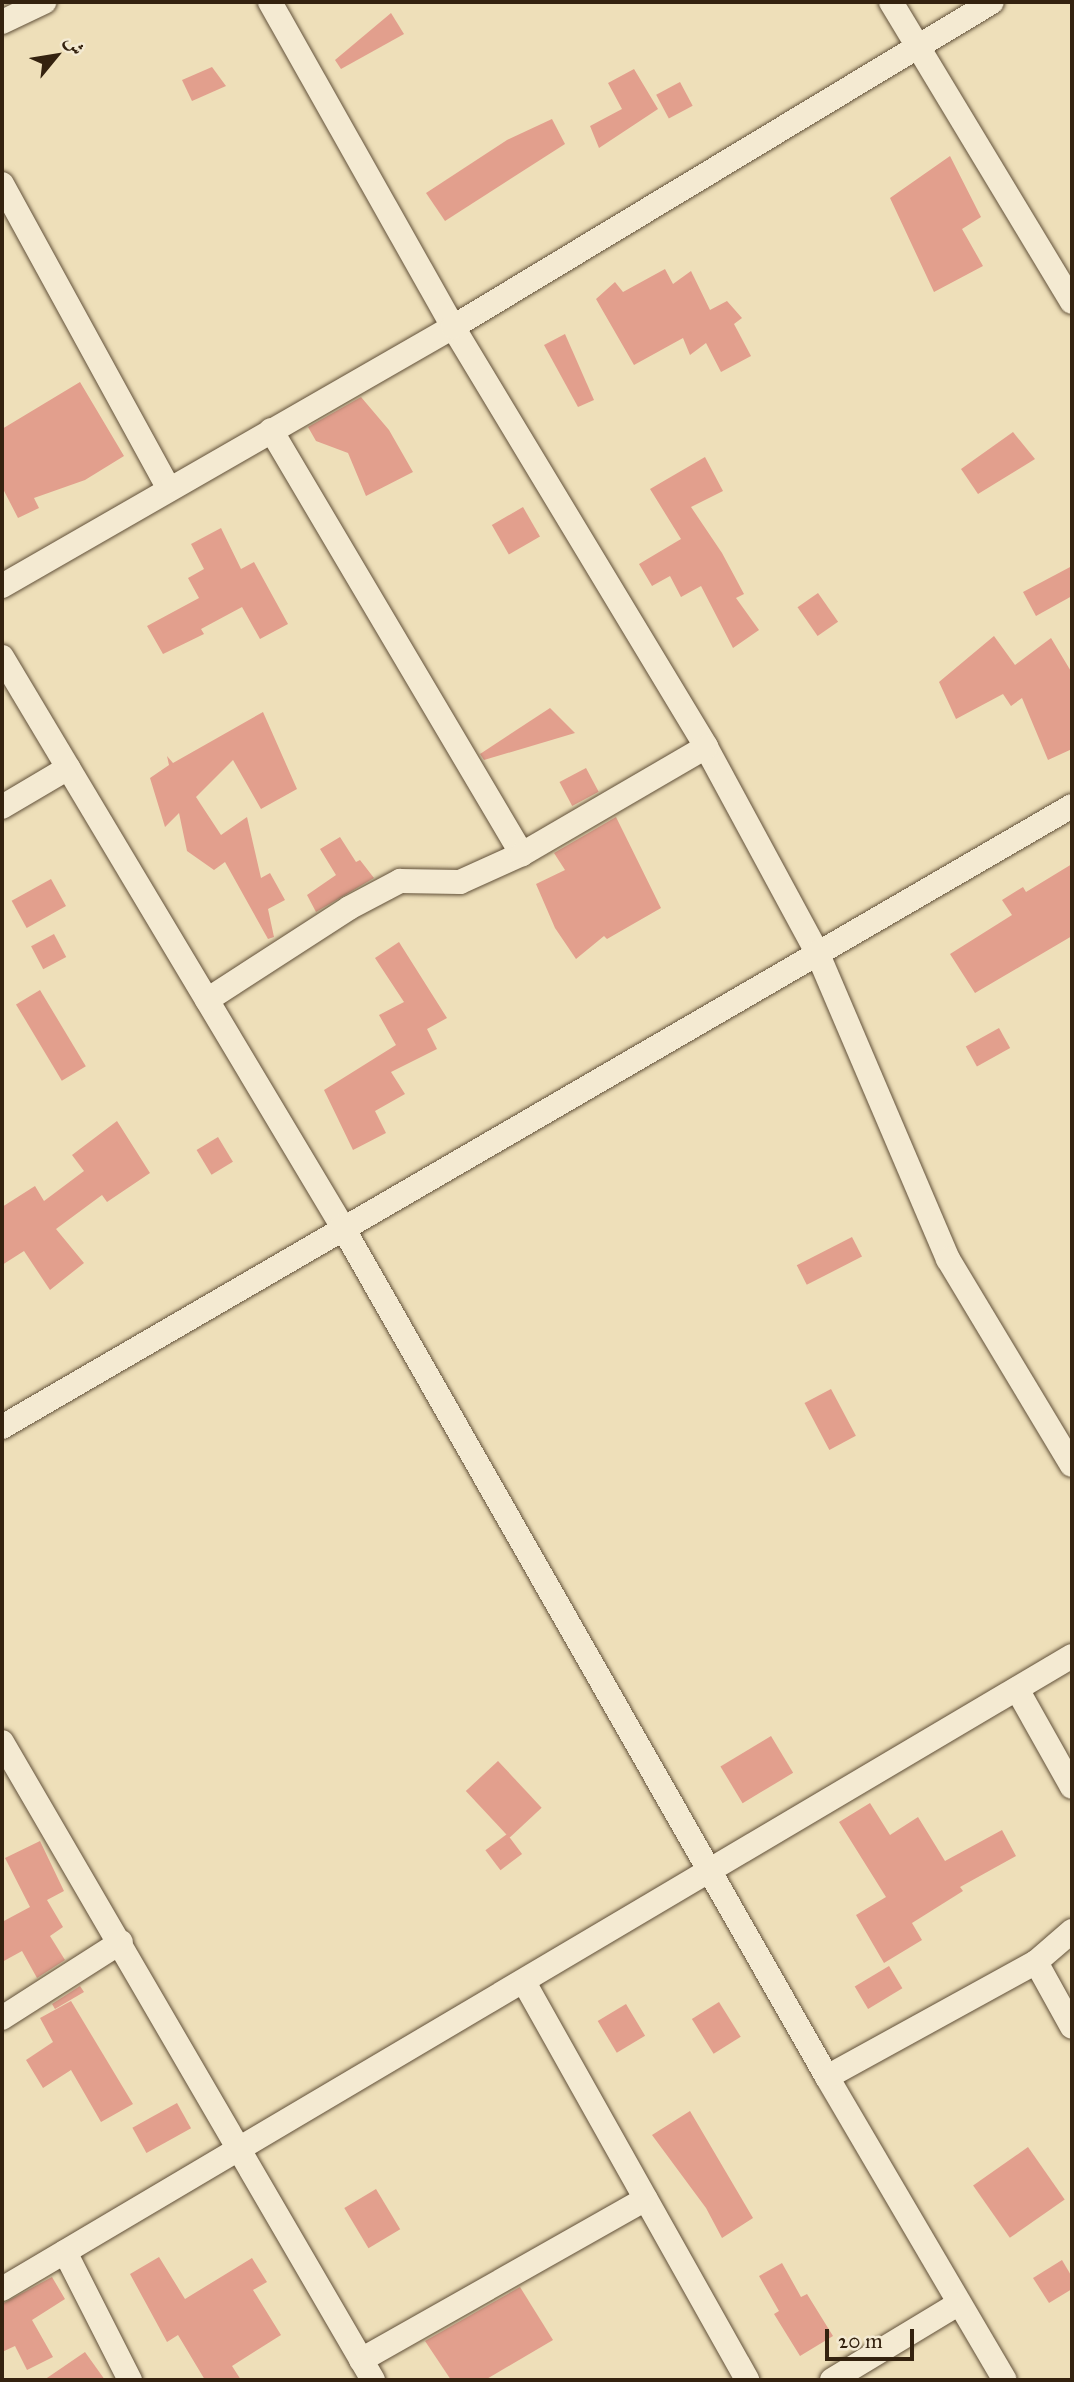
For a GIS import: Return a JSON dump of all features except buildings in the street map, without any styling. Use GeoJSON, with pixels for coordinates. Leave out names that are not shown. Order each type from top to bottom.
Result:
{"type":"FeatureCollection","features":[{"type":"Feature","properties":{"kind":"street"},"geometry":{"type":"LineString","coordinates":[[2,22],[44,2]]}},
{"type":"Feature","properties":{"kind":"street"},"geometry":{"type":"LineString","coordinates":[[270,2],[453,327],[706,747],[817,952],[948,1259],[1072,1465]]}},
{"type":"Feature","properties":{"kind":"street"},"geometry":{"type":"LineString","coordinates":[[891,2],[1072,302]]}},
{"type":"Feature","properties":{"kind":"street"},"geometry":{"type":"LineString","coordinates":[[2,586],[453,327],[992,2]]}},
{"type":"Feature","properties":{"kind":"street"},"geometry":{"type":"LineString","coordinates":[[2,184],[169,489]]}},
{"type":"Feature","properties":{"kind":"street"},"geometry":{"type":"LineString","coordinates":[[271,430],[522,853]]}},
{"type":"Feature","properties":{"kind":"street"},"geometry":{"type":"LineString","coordinates":[[2,657],[342,1226],[712,1870],[827,2077],[1005,2380]]}},
{"type":"Feature","properties":{"kind":"street"},"geometry":{"type":"LineString","coordinates":[[207,1000],[349,908],[400,881],[460,882],[522,853],[706,747]]}},
{"type":"Feature","properties":{"kind":"street"},"geometry":{"type":"LineString","coordinates":[[2,807],[68,768]]}},
{"type":"Feature","properties":{"kind":"street"},"geometry":{"type":"LineString","coordinates":[[2,1427],[342,1226],[1072,806]]}},
{"type":"Feature","properties":{"kind":"street"},"geometry":{"type":"LineString","coordinates":[[2,2288],[242,2149],[1072,1656]]}},
{"type":"Feature","properties":{"kind":"street"},"geometry":{"type":"LineString","coordinates":[[1017,1689],[1072,1787]]}},
{"type":"Feature","properties":{"kind":"street"},"geometry":{"type":"LineString","coordinates":[[2,1742],[242,2149],[367,2370],[646,2199]]}},
{"type":"Feature","properties":{"kind":"street"},"geometry":{"type":"LineString","coordinates":[[827,2077],[1036,1962],[1072,1931]]}},
{"type":"Feature","properties":{"kind":"street"},"geometry":{"type":"LineString","coordinates":[[2,2004],[121,1942]]}},
{"type":"Feature","properties":{"kind":"street"},"geometry":{"type":"LineString","coordinates":[[2,2018],[121,1942]]}},
{"type":"Feature","properties":{"kind":"street"},"geometry":{"type":"LineString","coordinates":[[1036,1962],[1072,2027]]}},
{"type":"Feature","properties":{"kind":"street"},"geometry":{"type":"LineString","coordinates":[[523,1982],[747,2380]]}},
{"type":"Feature","properties":{"kind":"street"},"geometry":{"type":"LineString","coordinates":[[65,2252],[130,2380]]}},
{"type":"Feature","properties":{"kind":"street"},"geometry":{"type":"LineString","coordinates":[[832,2380],[958,2304]]}}]}
